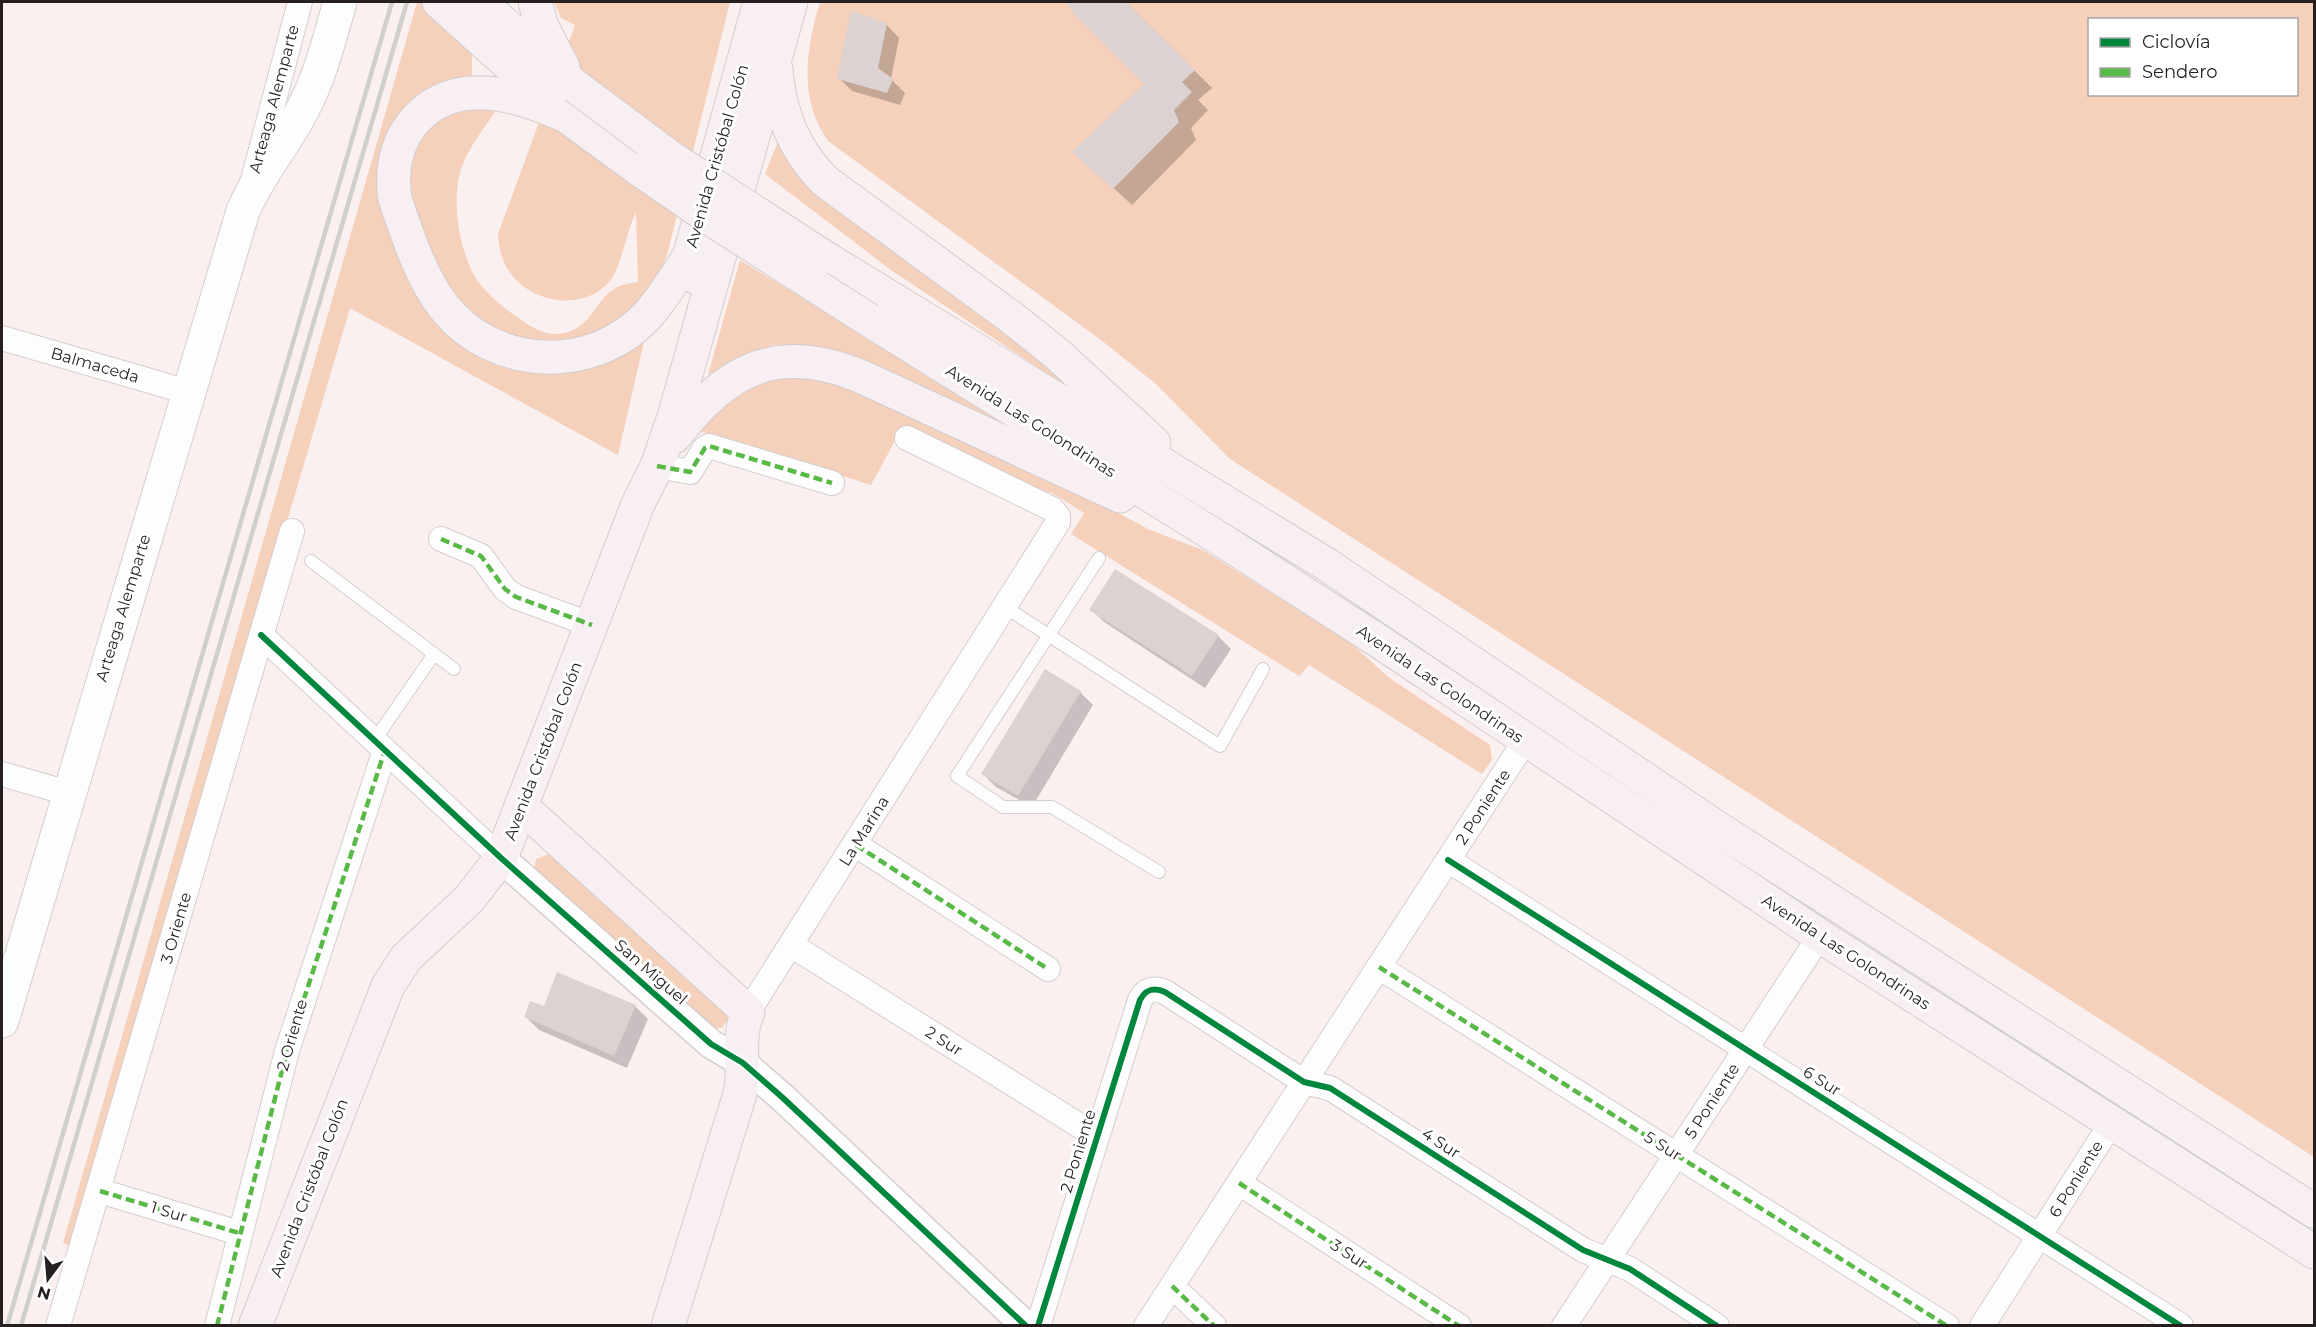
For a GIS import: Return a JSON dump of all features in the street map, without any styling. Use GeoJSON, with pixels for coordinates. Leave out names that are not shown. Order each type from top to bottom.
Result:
{"type":"FeatureCollection","features":[{"type":"Feature","properties":{"kind":"main road","name":"Arteaga Alemparte"},"geometry":{"type":"LineString","coordinates":[[2,1021],[188,392],[249,196],[305,106],[323,59],[340,2]]}},
{"type":"Feature","properties":{"kind":"main road"},"geometry":{"type":"LineString","coordinates":[[439,2],[571,101]]}},
{"type":"Feature","properties":{"kind":"main road"},"geometry":{"type":"LineString","coordinates":[[480,2],[571,101]]}},
{"type":"Feature","properties":{"kind":"main road"},"geometry":{"type":"LineString","coordinates":[[535,2],[542,27],[571,101]]}},
{"type":"Feature","properties":{"kind":"main road"},"geometry":{"type":"LineString","coordinates":[[750,2],[750,38]]}},
{"type":"Feature","properties":{"kind":"main road","name":"Avenida Cristóbal Colón"},"geometry":{"type":"LineString","coordinates":[[706,310],[689,256],[750,38],[782,3]]}},
{"type":"Feature","properties":{"kind":"main road","name":"Avenida Cristóbal Colón"},"geometry":{"type":"LineString","coordinates":[[255,1326],[388,986],[406,958],[469,899],[501,858],[522,806],[638,504],[660,458],[706,310],[775,61],[782,3]]}},
{"type":"Feature","properties":{"kind":"main road"},"geometry":{"type":"LineString","coordinates":[[775,61],[777,84],[788,128],[793,141],[812,168],[840,192],[1056,353],[1196,484]]}},
{"type":"Feature","properties":{"kind":"main road"},"geometry":{"type":"LineString","coordinates":[[571,101],[508,95],[458,94],[429,107],[407,130],[395,158],[393,185],[400,212],[428,282],[444,307],[469,331],[499,347],[525,355],[550,358],[583,355],[612,343],[646,317],[689,256]]}},
{"type":"Feature","properties":{"kind":"main road","name":"Avenida Las Golondrinas"},"geometry":{"type":"LineString","coordinates":[[571,101],[714,221],[873,305],[1196,484],[1326,564],[1700,837],[1820,936],[2314,1252]]}},
{"type":"Feature","properties":{"kind":"main road","name":"Avenida Las Golondrinas"},"geometry":{"type":"LineString","coordinates":[[873,305],[1216,537],[1380,642],[1525,741],[1868,926],[2314,1211]]}},
{"type":"Feature","properties":{"kind":"main road"},"geometry":{"type":"LineString","coordinates":[[660,458],[694,411],[739,374],[766,363],[783,360],[821,363],[860,376],[1043,462],[1216,537]]}},
{"type":"Feature","properties":{"kind":"main road"},"geometry":{"type":"LineString","coordinates":[[522,806],[748,1012]]}},
{"type":"Feature","properties":{"kind":"main road"},"geometry":{"type":"LineString","coordinates":[[1820,936],[1840,926],[1868,926]]}},
{"type":"Feature","properties":{"kind":"main road","name":"La Marina"},"geometry":{"type":"LineString","coordinates":[[668,1326],[742,1086],[741,1037],[748,1012]]}},
{"type":"Feature","properties":{"kind":"street","name":"Arteaga Alemparte"},"geometry":{"type":"LineString","coordinates":[[249,196],[300,2]]}},
{"type":"Feature","properties":{"kind":"street","name":"Balmaceda"},"geometry":{"type":"LineString","coordinates":[[2,338],[188,392]]}},
{"type":"Feature","properties":{"kind":"street","name":"La Marina"},"geometry":{"type":"LineString","coordinates":[[748,1012],[856,845],[1058,522],[1056,512],[907,438]]}},
{"type":"Feature","properties":{"kind":"street"},"geometry":{"type":"LineString","coordinates":[[660,458],[690,472],[705,448],[711,447],[832,483]]}},
{"type":"Feature","properties":{"kind":"street","name":"3 Oriente"},"geometry":{"type":"LineString","coordinates":[[58,1326],[100,1191],[292,531]]}},
{"type":"Feature","properties":{"kind":"street"},"geometry":{"type":"LineString","coordinates":[[441,539],[481,556],[506,589],[516,597],[592,625]]}},
{"type":"Feature","properties":{"kind":"street","name":"San Miguel"},"geometry":{"type":"LineString","coordinates":[[261,635],[501,858],[711,1044],[743,1063],[1026,1326]]}},
{"type":"Feature","properties":{"kind":"street","name":"2 Poniente"},"geometry":{"type":"LineString","coordinates":[[1146,1326],[1525,741]]}},
{"type":"Feature","properties":{"kind":"street","name":"2 Oriente"},"geometry":{"type":"LineString","coordinates":[[217,1326],[239,1233],[303,997],[379,746]]}},
{"type":"Feature","properties":{"kind":"street"},"geometry":{"type":"LineString","coordinates":[[2,774],[68,793]]}},
{"type":"Feature","properties":{"kind":"street"},"geometry":{"type":"LineString","coordinates":[[856,845],[1048,969]]}},
{"type":"Feature","properties":{"kind":"street","name":"6 Sur"},"geometry":{"type":"LineString","coordinates":[[1448,860],[2181,1326]]}},
{"type":"Feature","properties":{"kind":"street","name":"5 Poniente"},"geometry":{"type":"LineString","coordinates":[[1564,1326],[1820,936]]}},
{"type":"Feature","properties":{"kind":"street","name":"2 Sur"},"geometry":{"type":"LineString","coordinates":[[791,945],[1096,1136]]}},
{"type":"Feature","properties":{"kind":"street","name":"5 Sur"},"geometry":{"type":"LineString","coordinates":[[1379,967],[1947,1326]]}},
{"type":"Feature","properties":{"kind":"street","name":"2 Poniente"},"geometry":{"type":"LineString","coordinates":[[1038,1326],[1140,1000],[1150,989]]}},
{"type":"Feature","properties":{"kind":"street","name":"4 Sur"},"geometry":{"type":"LineString","coordinates":[[1150,989],[1165,992],[1304,1082],[1330,1088],[1583,1250],[1630,1269],[1717,1326]]}},
{"type":"Feature","properties":{"kind":"street","name":"6 Poniente"},"geometry":{"type":"LineString","coordinates":[[1982,1326],[2112,1122]]}},
{"type":"Feature","properties":{"kind":"street","name":"3 Sur"},"geometry":{"type":"LineString","coordinates":[[1239,1183],[1459,1326]]}},
{"type":"Feature","properties":{"kind":"street","name":"1 Sur"},"geometry":{"type":"LineString","coordinates":[[100,1191],[239,1233]]}},
{"type":"Feature","properties":{"kind":"street"},"geometry":{"type":"LineString","coordinates":[[1172,1286],[1214,1326]]}},
{"type":"Feature","properties":{"kind":"lane"},"geometry":{"type":"LineString","coordinates":[[1100,558],[957,776],[1003,807],[1052,807],[1159,872]]}},
{"type":"Feature","properties":{"kind":"lane"},"geometry":{"type":"LineString","coordinates":[[311,561],[454,669]]}},
{"type":"Feature","properties":{"kind":"lane"},"geometry":{"type":"LineString","coordinates":[[1005,608],[1220,746],[1263,669]]}},
{"type":"Feature","properties":{"kind":"lane"},"geometry":{"type":"LineString","coordinates":[[379,746],[434,654]]}},
{"type":"Feature","properties":{"kind":"shaded area"},"geometry":{"type":"Polygon","coordinates":[[[417,2],[423,2],[472,49],[472,78],[387,156],[433,310],[509,364],[546,374],[591,368],[617,357],[645,337],[618,455],[350,308],[73,1247],[63,1243],[417,2]]]}},
{"type":"Feature","properties":{"kind":"shaded area"},"geometry":{"type":"Polygon","coordinates":[[[554,2],[730,2],[667,255],[653,287],[636,310],[570,348],[488,332],[447,293],[414,213],[409,163],[431,124],[451,106],[499,106],[466,158],[457,188],[457,212],[461,237],[467,261],[481,285],[499,304],[528,325],[557,334],[569,332],[578,327],[608,293],[624,285],[638,282],[636,212],[613,276],[598,291],[586,297],[558,300],[532,292],[511,274],[505,265],[499,245],[498,234],[575,25],[561,18],[554,2]]]}},
{"type":"Feature","properties":{"kind":"shaded area"},"geometry":{"type":"Polygon","coordinates":[[[820,2],[2314,2],[2314,1157],[1230,459],[1156,384],[1101,340],[828,141],[818,125],[809,91],[808,55],[820,2]]]}},
{"type":"Feature","properties":{"kind":"shaded area"},"geometry":{"type":"Polygon","coordinates":[[[779,139],[1016,338],[1082,397],[891,270],[765,174],[779,139]]]}},
{"type":"Feature","properties":{"kind":"shaded area"},"geometry":{"type":"Polygon","coordinates":[[[740,260],[1049,450],[802,347],[773,345],[744,355],[708,375],[740,260]]]}},
{"type":"Feature","properties":{"kind":"shaded area"},"geometry":{"type":"Polygon","coordinates":[[[774,373],[830,380],[1100,503],[1150,530],[1203,550],[1352,644],[1388,677],[1490,745],[1492,760],[1482,774],[1309,665],[1299,676],[1071,534],[1084,513],[1052,493],[1036,490],[902,428],[871,485],[699,431],[722,400],[774,373]]]}},
{"type":"Feature","properties":{"kind":"shaded area"},"geometry":{"type":"Polygon","coordinates":[[[554,852],[730,1016],[722,1028],[713,1028],[534,871],[536,859],[554,852]]]}},
{"type":"Feature","properties":{"kind":"building"},"geometry":{"type":"Polygon","coordinates":[[[1066,2],[1126,2],[1195,70],[1182,82],[1192,92],[1174,110],[1179,122],[1113,189],[1072,152],[1144,84],[1073,13],[1066,2]]]}},
{"type":"Feature","properties":{"kind":"building"},"geometry":{"type":"Polygon","coordinates":[[[851,11],[887,23],[878,68],[893,79],[887,93],[837,79],[851,11]]]}},
{"type":"Feature","properties":{"kind":"building"},"geometry":{"type":"Polygon","coordinates":[[[1115,569],[1219,635],[1192,676],[1089,610],[1115,569]]]}},
{"type":"Feature","properties":{"kind":"building"},"geometry":{"type":"Polygon","coordinates":[[[1045,669],[1081,691],[1018,796],[981,774],[1045,669]]]}},
{"type":"Feature","properties":{"kind":"building"},"geometry":{"type":"Polygon","coordinates":[[[557,972],[636,1005],[614,1056],[524,1017],[530,1001],[544,1006],[557,972]]]}},
{"type":"Feature","properties":{"kind":"railway"},"geometry":{"type":"LineString","coordinates":[[7,1326],[392,2]]}},
{"type":"Feature","properties":{"kind":"railway"},"geometry":{"type":"LineString","coordinates":[[21,1326],[407,2]]}},
{"type":"Feature","properties":{"kind":"marked path"},"geometry":{"type":"LineString","coordinates":[[657,466],[690,472],[705,448],[709,446],[832,483]]}},
{"type":"Feature","properties":{"kind":"marked path"},"geometry":{"type":"LineString","coordinates":[[441,539],[481,556],[505,589],[516,597],[592,625]]}},
{"type":"Feature","properties":{"kind":"marked path"},"geometry":{"type":"LineString","coordinates":[[217,1326],[287,1051],[385,750]]}},
{"type":"Feature","properties":{"kind":"marked path"},"geometry":{"type":"LineString","coordinates":[[856,845],[1048,969]]}},
{"type":"Feature","properties":{"kind":"marked path"},"geometry":{"type":"LineString","coordinates":[[1379,967],[1947,1326]]}},
{"type":"Feature","properties":{"kind":"marked path"},"geometry":{"type":"LineString","coordinates":[[1239,1183],[1459,1326]]}},
{"type":"Feature","properties":{"kind":"marked path"},"geometry":{"type":"LineString","coordinates":[[100,1191],[239,1233]]}},
{"type":"Feature","properties":{"kind":"marked path"},"geometry":{"type":"LineString","coordinates":[[1172,1286],[1214,1326]]}},
{"type":"Feature","properties":{"kind":"cycle path"},"geometry":{"type":"LineString","coordinates":[[261,635],[501,858],[711,1044],[743,1063],[783,1098],[1026,1326]]}},
{"type":"Feature","properties":{"kind":"cycle path"},"geometry":{"type":"LineString","coordinates":[[1448,860],[2181,1326]]}},
{"type":"Feature","properties":{"kind":"cycle path"},"geometry":{"type":"LineString","coordinates":[[1038,1326],[1140,1000],[1145,993],[1154,989],[1165,992],[1304,1082],[1330,1088],[1583,1250],[1630,1269],[1717,1326]]}}]}
